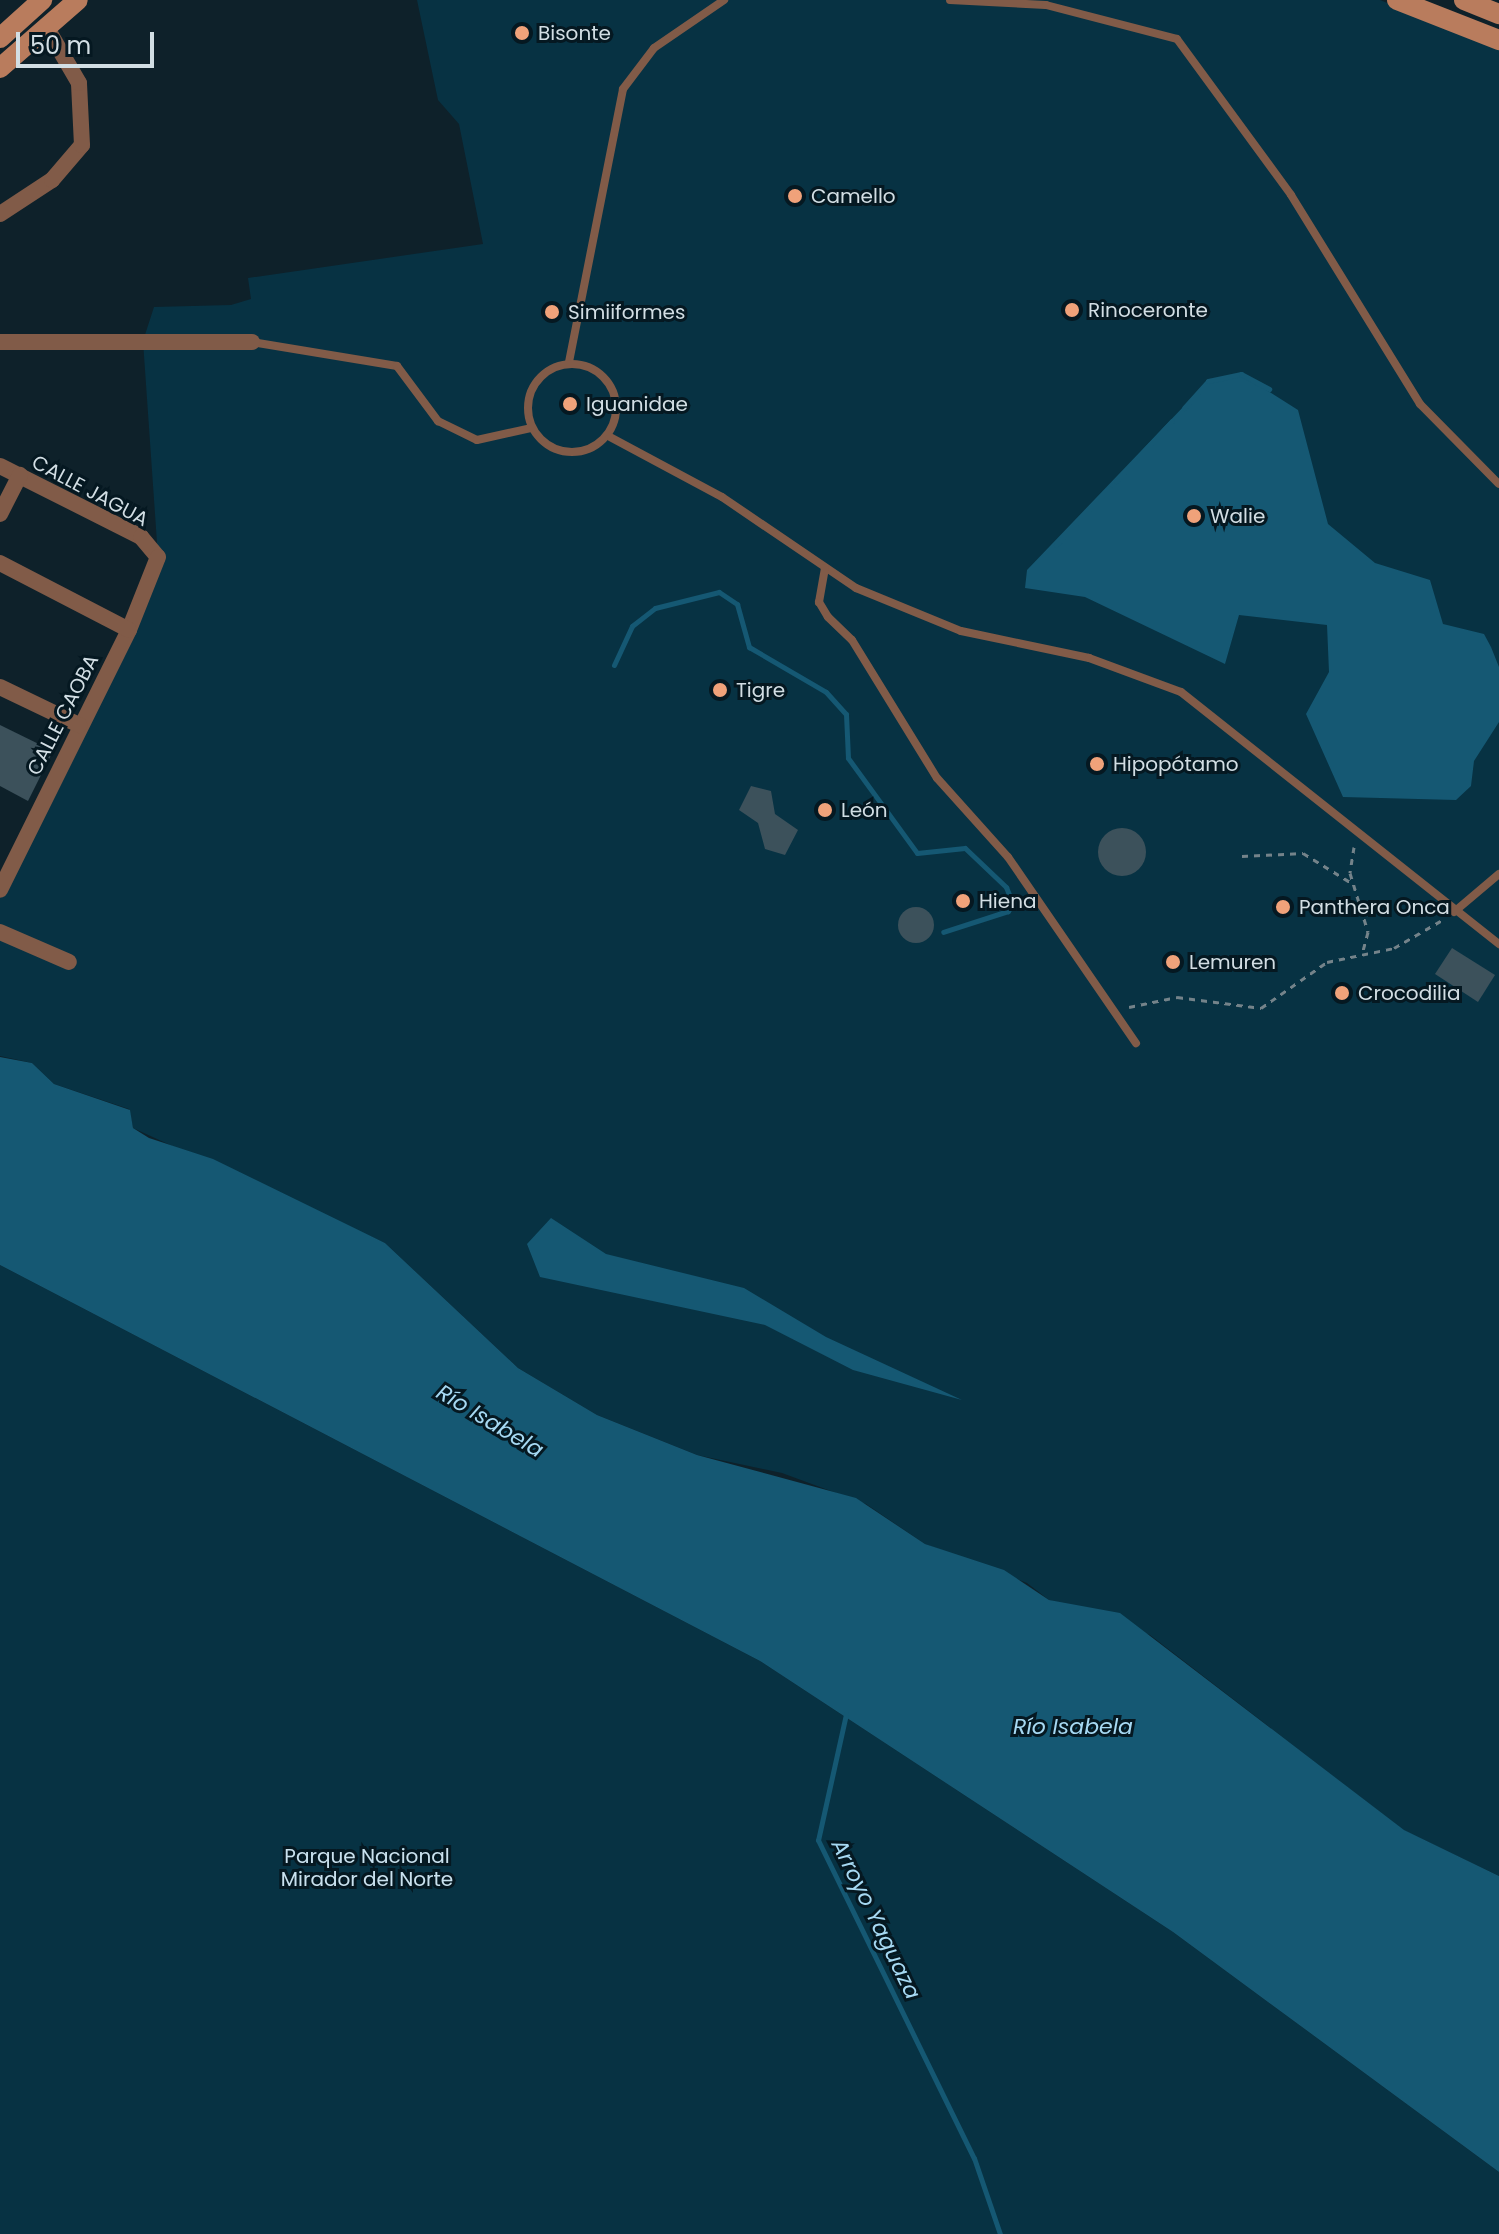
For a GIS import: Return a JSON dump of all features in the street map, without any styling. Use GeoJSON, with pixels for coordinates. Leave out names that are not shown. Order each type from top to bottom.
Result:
{"type":"FeatureCollection","features":[{"type":"Feature","properties":{"kind":"main road"},"geometry":{"type":"LineString","coordinates":[[0,38],[42,0]]}},
{"type":"Feature","properties":{"kind":"main road"},"geometry":{"type":"LineString","coordinates":[[0,68],[78,0]]}},
{"type":"Feature","properties":{"kind":"main road"},"geometry":{"type":"LineString","coordinates":[[1397,0],[1499,40]]}},
{"type":"Feature","properties":{"kind":"main road"},"geometry":{"type":"LineString","coordinates":[[1464,0],[1496,8]]}},
{"type":"Feature","properties":{"kind":"street"},"geometry":{"type":"LineString","coordinates":[[0,214],[52,180],[82,145],[79,83],[47,28]]}},
{"type":"Feature","properties":{"kind":"street"},"geometry":{"type":"LineString","coordinates":[[0,342],[252,342]]}},
{"type":"Feature","properties":{"kind":"street","name":"CALLE JAGUA"},"geometry":{"type":"LineString","coordinates":[[0,466],[141,537],[158,557]]}},
{"type":"Feature","properties":{"kind":"street"},"geometry":{"type":"LineString","coordinates":[[0,514],[20,475]]}},
{"type":"Feature","properties":{"kind":"street","name":"CALLE CAOBA"},"geometry":{"type":"LineString","coordinates":[[0,890],[79,725],[129,630],[158,557]]}},
{"type":"Feature","properties":{"kind":"street"},"geometry":{"type":"LineString","coordinates":[[0,563],[129,630]]}},
{"type":"Feature","properties":{"kind":"street"},"geometry":{"type":"LineString","coordinates":[[0,687],[79,725]]}},
{"type":"Feature","properties":{"kind":"street"},"geometry":{"type":"LineString","coordinates":[[0,932],[69,962]]}},
{"type":"Feature","properties":{"kind":"lane"},"geometry":{"type":"LineString","coordinates":[[569,362],[623,89],[654,48],[724,0]]}},
{"type":"Feature","properties":{"kind":"lane"},"geometry":{"type":"LineString","coordinates":[[950,0],[1046,5],[1177,39],[1291,195],[1420,404],[1499,484]]}},
{"type":"Feature","properties":{"kind":"lane"},"geometry":{"type":"LineString","coordinates":[[252,342],[397,366],[438,421],[477,440],[531,428]]}},
{"type":"Feature","properties":{"kind":"lane"},"geometry":{"type":"LineString","coordinates":[[569,362],[597,369],[616,393],[610,437],[593,449],[557,451],[531,428],[527,399],[534,386],[542,374],[569,362]]}},
{"type":"Feature","properties":{"kind":"lane"},"geometry":{"type":"LineString","coordinates":[[610,437],[722,497],[825,568],[961,631],[1089,658],[1181,692],[1360,833],[1454,912],[1499,944]]}},
{"type":"Feature","properties":{"kind":"lane"},"geometry":{"type":"LineString","coordinates":[[825,568],[819,602],[828,617],[852,640],[937,778],[1008,857],[1136,1043]]}},
{"type":"Feature","properties":{"kind":"lane"},"geometry":{"type":"LineString","coordinates":[[1454,912],[1499,874]]}},
{"type":"Feature","properties":{"kind":"path"},"geometry":{"type":"LineString","coordinates":[[1360,833],[1351,857],[1352,885],[1368,932],[1362,954]]}},
{"type":"Feature","properties":{"kind":"path"},"geometry":{"type":"LineString","coordinates":[[1242,856],[1303,853],[1340,870],[1352,885]]}},
{"type":"Feature","properties":{"kind":"path"},"geometry":{"type":"LineString","coordinates":[[1114,1014],[1177,997],[1261,1008],[1327,962],[1394,948],[1454,912]]}},
{"type":"Feature","properties":{"kind":"green space"},"geometry":{"type":"Polygon","coordinates":[[[417,0],[1380,0],[1499,49],[1499,1876],[1403,1830],[1150,1635],[1049,1600],[1027,1583],[925,1544],[866,1504],[782,1473],[697,1455],[597,1415],[518,1368],[385,1243],[133,1128],[129,1109],[54,1084],[32,1063],[0,1056],[0,890],[158,557],[143,341],[154,307],[231,305],[251,299],[248,278],[483,244],[459,124],[438,100],[417,0]]]}},
{"type":"Feature","properties":{"kind":"green space","name":"Parque Nacional Mirador del Norte"},"geometry":{"type":"Polygon","coordinates":[[[0,1265],[760,1661],[1173,1932],[1499,2172],[1499,2234],[0,2234],[0,1265]]]}},
{"type":"Feature","properties":{"kind":"water"},"geometry":{"type":"Polygon","coordinates":[[[1241,374],[1298,410],[1328,524],[1375,563],[1430,580],[1443,624],[1484,634],[1491,647],[1499,667],[1499,722],[1474,761],[1471,786],[1456,800],[1343,797],[1306,714],[1329,672],[1327,625],[1239,615],[1225,664],[1085,597],[1025,588],[1027,570],[1208,381],[1241,374]]]}},
{"type":"Feature","properties":{"kind":"water","name":"Río Isabela"},"geometry":{"type":"Polygon","coordinates":[[[0,1057],[32,1063],[54,1084],[130,1110],[133,1128],[149,1138],[213,1159],[385,1243],[518,1368],[597,1415],[697,1455],[856,1498],[925,1544],[1004,1570],[1049,1600],[1120,1613],[1404,1830],[1499,1876],[1499,2172],[1173,1932],[760,1661],[0,1265],[0,1057]]]}},
{"type":"Feature","properties":{"kind":"water"},"geometry":{"type":"Polygon","coordinates":[[[551,1218],[606,1254],[744,1288],[826,1337],[962,1400],[853,1370],[765,1325],[540,1277],[527,1244],[551,1218]]]}},
{"type":"Feature","properties":{"kind":"building"},"geometry":{"type":"Polygon","coordinates":[[[0,725],[53,751],[28,801],[0,786],[0,725]]]}},
{"type":"Feature","properties":{"kind":"building"},"geometry":{"type":"Polygon","coordinates":[[[751,786],[771,791],[775,814],[798,830],[785,855],[765,849],[758,823],[739,810],[751,786]]]}},
{"type":"Feature","properties":{"kind":"building"},"geometry":{"type":"Polygon","coordinates":[[[1122,828],[1139,835],[1146,852],[1139,869],[1122,876],[1105,869],[1098,852],[1105,835],[1122,828]]]}},
{"type":"Feature","properties":{"kind":"building"},"geometry":{"type":"Polygon","coordinates":[[[916,907],[929,912],[934,925],[929,938],[916,943],[903,938],[898,925],[903,912],[916,907]]]}},
{"type":"Feature","properties":{"kind":"building"},"geometry":{"type":"Polygon","coordinates":[[[1452,948],[1495,975],[1478,1002],[1435,974],[1452,948]]]}},
{"type":"Feature","properties":{"kind":"waterway"},"geometry":{"type":"LineString","coordinates":[[1184,408],[1208,381],[1241,374],[1269,389]]}},
{"type":"Feature","properties":{"kind":"waterway"},"geometry":{"type":"LineString","coordinates":[[1116,481],[1172,421]]}},
{"type":"Feature","properties":{"kind":"waterway"},"geometry":{"type":"LineString","coordinates":[[1056,545],[1109,488]]}},
{"type":"Feature","properties":{"kind":"waterway"},"geometry":{"type":"LineString","coordinates":[[614,665],[632,626],[655,608],[719,592],[737,604],[749,647],[826,692],[846,714],[848,758],[917,853],[965,848],[1006,887],[1013,904],[1008,911],[943,932]]}},
{"type":"Feature","properties":{"kind":"waterway","name":"Arroyo Yaguaza"},"geometry":{"type":"LineString","coordinates":[[846,1714],[818,1840],[974,2158],[1000,2234]]}},
{"type":"Feature","properties":{"kind":"place","name":"Bisonte"},"geometry":{"type":"Point","coordinates":[522,33]}},
{"type":"Feature","properties":{"kind":"place","name":"Camello"},"geometry":{"type":"Point","coordinates":[795,196]}},
{"type":"Feature","properties":{"kind":"place","name":"Rinoceronte"},"geometry":{"type":"Point","coordinates":[1072,310]}},
{"type":"Feature","properties":{"kind":"place","name":"Simiiformes"},"geometry":{"type":"Point","coordinates":[552,312]}},
{"type":"Feature","properties":{"kind":"place","name":"Iguanidae"},"geometry":{"type":"Point","coordinates":[570,404]}},
{"type":"Feature","properties":{"kind":"place","name":"Walie"},"geometry":{"type":"Point","coordinates":[1194,516]}},
{"type":"Feature","properties":{"kind":"place","name":"Tigre"},"geometry":{"type":"Point","coordinates":[720,690]}},
{"type":"Feature","properties":{"kind":"place","name":"Hipopótamo"},"geometry":{"type":"Point","coordinates":[1097,764]}},
{"type":"Feature","properties":{"kind":"place","name":"León"},"geometry":{"type":"Point","coordinates":[825,810]}},
{"type":"Feature","properties":{"kind":"place","name":"Hiena"},"geometry":{"type":"Point","coordinates":[963,901]}},
{"type":"Feature","properties":{"kind":"place","name":"Panthera Onca"},"geometry":{"type":"Point","coordinates":[1283,907]}},
{"type":"Feature","properties":{"kind":"place","name":"Lemuren"},"geometry":{"type":"Point","coordinates":[1173,962]}},
{"type":"Feature","properties":{"kind":"place","name":"Crocodilia"},"geometry":{"type":"Point","coordinates":[1342,993]}}]}
